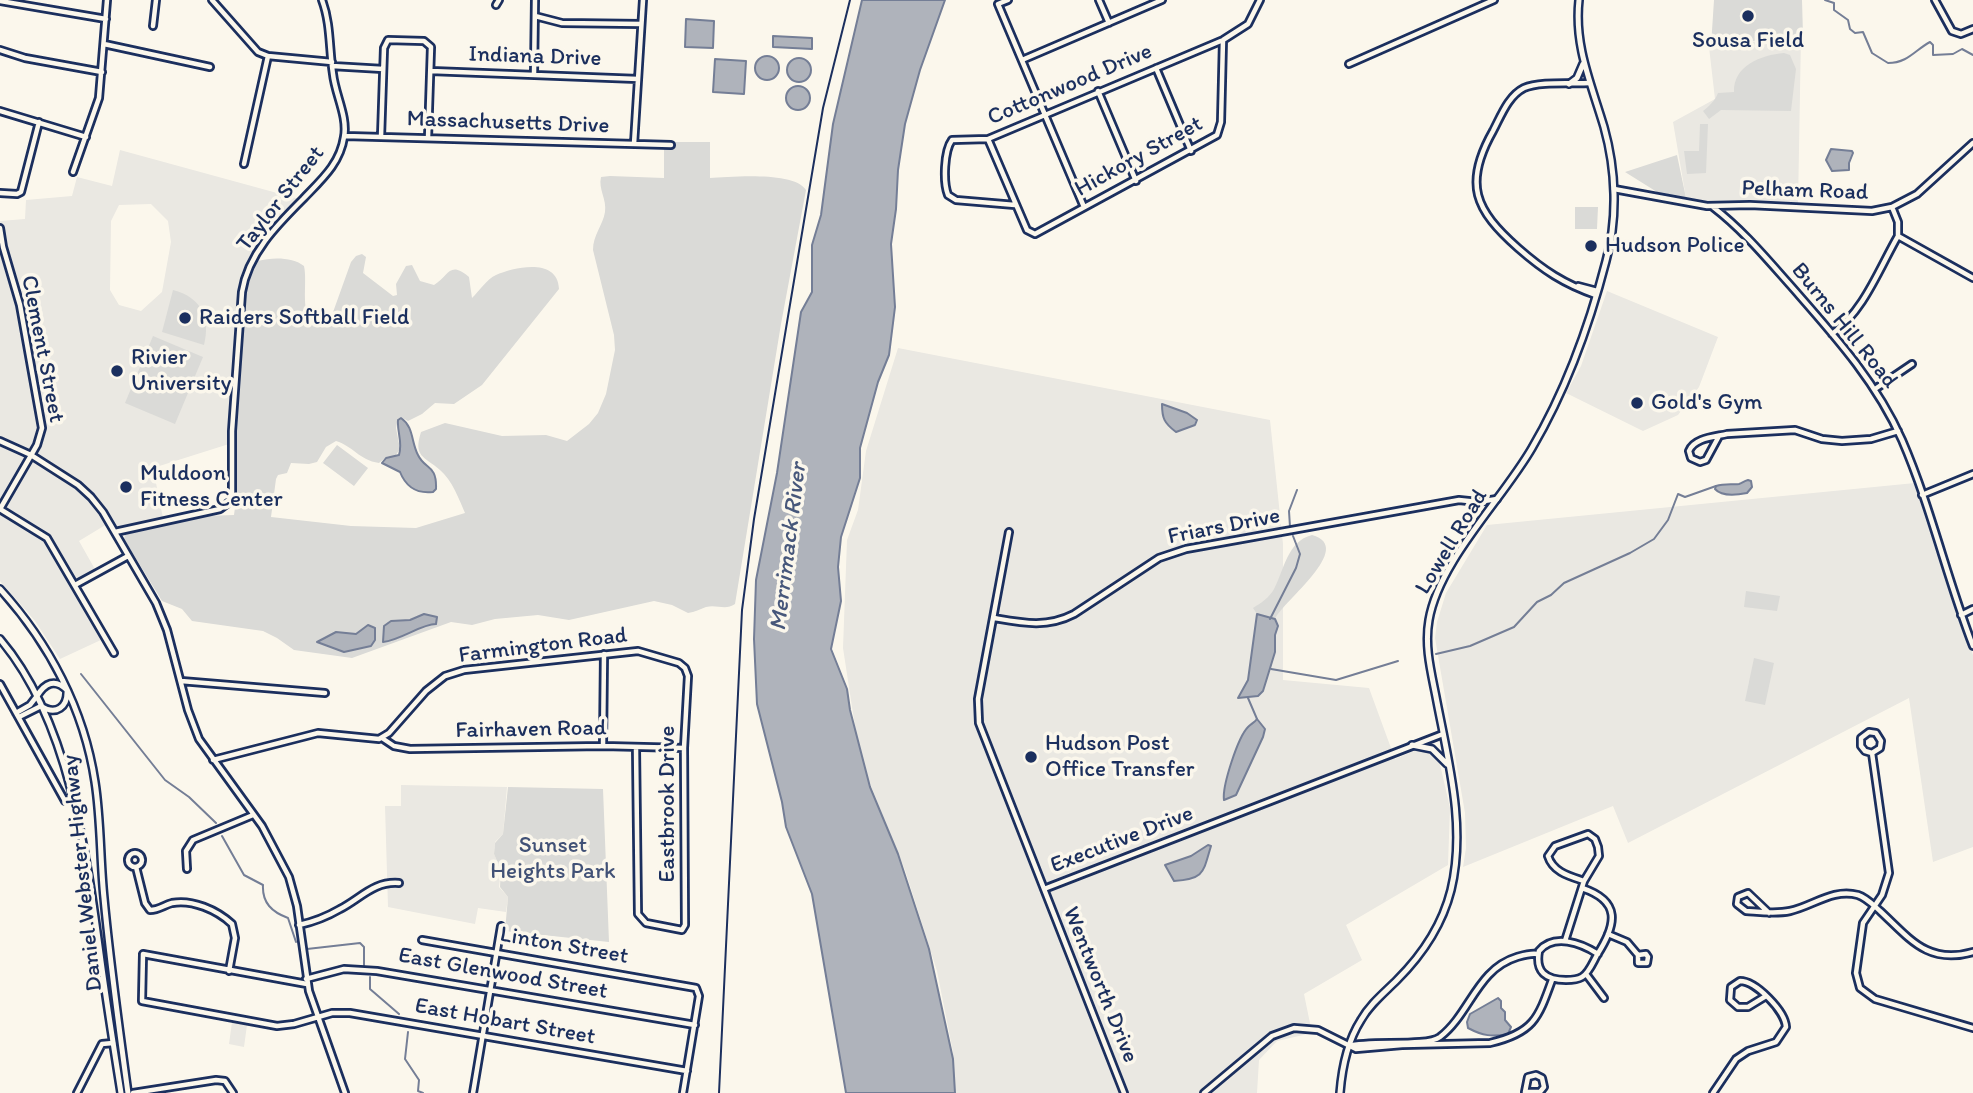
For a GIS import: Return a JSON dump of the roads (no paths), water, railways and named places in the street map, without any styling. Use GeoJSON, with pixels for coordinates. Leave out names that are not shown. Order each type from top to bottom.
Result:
{"type":"FeatureCollection","features":[{"type":"Feature","properties":{"kind":"main road","name":"Lowell Road"},"geometry":{"type":"LineString","coordinates":[[1340,1093],[1343,1066],[1361,1019],[1426,947],[1444,912],[1454,878],[1457,847],[1456,808],[1428,657],[1430,617],[1441,584],[1486,512],[1532,449],[1572,370],[1610,241],[1614,189],[1608,143],[1583,64],[1578,33],[1579,0]]}},
{"type":"Feature","properties":{"kind":"main road"},"geometry":{"type":"LineString","coordinates":[[1569,84],[1577,78],[1583,64]]}},
{"type":"Feature","properties":{"kind":"main road","name":"Daniel Webster Highway"},"geometry":{"type":"LineString","coordinates":[[0,589],[37,635],[67,690],[86,742],[96,787],[111,968],[131,1093]]}},
{"type":"Feature","properties":{"kind":"main road","name":"Daniel Webster Highway"},"geometry":{"type":"LineString","coordinates":[[0,639],[20,665],[37,696],[65,769],[79,820],[121,1093]]}},
{"type":"Feature","properties":{"kind":"main road"},"geometry":{"type":"LineString","coordinates":[[37,696],[44,686],[50,683],[59,684],[67,690],[66,702],[61,708],[51,711],[41,706]]}},
{"type":"Feature","properties":{"kind":"main road"},"geometry":{"type":"LineString","coordinates":[[1412,745],[1433,749],[1449,767]]}},
{"type":"Feature","properties":{"kind":"street"},"geometry":{"type":"LineString","coordinates":[[74,172],[98,102],[107,0]]}},
{"type":"Feature","properties":{"kind":"street"},"geometry":{"type":"LineString","coordinates":[[153,26],[156,0]]}},
{"type":"Feature","properties":{"kind":"street"},"geometry":{"type":"LineString","coordinates":[[212,0],[258,52],[268,56],[383,69]]}},
{"type":"Feature","properties":{"kind":"street","name":"Taylor Street"},"geometry":{"type":"LineString","coordinates":[[115,532],[220,509],[229,504],[233,493],[232,451],[237,354],[246,273],[263,245],[328,174],[338,158],[345,136],[332,64],[328,23],[321,0]]}},
{"type":"Feature","properties":{"kind":"street"},"geometry":{"type":"LineString","coordinates":[[534,75],[535,0]]}},
{"type":"Feature","properties":{"kind":"street"},"geometry":{"type":"LineString","coordinates":[[634,144],[643,0]]}},
{"type":"Feature","properties":{"kind":"street"},"geometry":{"type":"LineString","coordinates":[[1008,0],[998,4],[1084,208]]}},
{"type":"Feature","properties":{"kind":"street"},"geometry":{"type":"LineString","coordinates":[[1099,0],[1108,23]]}},
{"type":"Feature","properties":{"kind":"street"},"geometry":{"type":"LineString","coordinates":[[1022,60],[1162,0]]}},
{"type":"Feature","properties":{"kind":"street","name":"Cottonwood Drive"},"geometry":{"type":"LineString","coordinates":[[1014,205],[956,200],[948,195],[949,143],[957,139],[988,139],[1223,40],[1248,24],[1260,0]]}},
{"type":"Feature","properties":{"kind":"street"},"geometry":{"type":"LineString","coordinates":[[1349,64],[1494,0]]}},
{"type":"Feature","properties":{"kind":"street"},"geometry":{"type":"LineString","coordinates":[[1935,0],[1952,31],[1961,34],[1973,29]]}},
{"type":"Feature","properties":{"kind":"street"},"geometry":{"type":"LineString","coordinates":[[0,1],[106,19]]}},
{"type":"Feature","properties":{"kind":"street"},"geometry":{"type":"LineString","coordinates":[[535,16],[562,23],[641,24]]}},
{"type":"Feature","properties":{"kind":"street"},"geometry":{"type":"LineString","coordinates":[[381,137],[384,48],[388,40],[424,41],[429,44],[431,71],[428,138]]}},
{"type":"Feature","properties":{"kind":"street","name":"Hickory Street"},"geometry":{"type":"LineString","coordinates":[[1014,205],[1030,233],[1035,234],[1213,138],[1220,131],[1223,40]]}},
{"type":"Feature","properties":{"kind":"street"},"geometry":{"type":"LineString","coordinates":[[104,44],[210,67]]}},
{"type":"Feature","properties":{"kind":"street"},"geometry":{"type":"LineString","coordinates":[[0,50],[24,58],[102,72]]}},
{"type":"Feature","properties":{"kind":"street"},"geometry":{"type":"LineString","coordinates":[[244,164],[268,56]]}},
{"type":"Feature","properties":{"kind":"street"},"geometry":{"type":"LineString","coordinates":[[1156,68],[1191,151]]}},
{"type":"Feature","properties":{"kind":"street","name":"Indiana Drive"},"geometry":{"type":"LineString","coordinates":[[431,71],[638,79]]}},
{"type":"Feature","properties":{"kind":"street"},"geometry":{"type":"LineString","coordinates":[[1589,83],[1528,87],[1512,97],[1486,143],[1478,170],[1477,185],[1482,208],[1499,231],[1546,272],[1596,293]]}},
{"type":"Feature","properties":{"kind":"street"},"geometry":{"type":"LineString","coordinates":[[1098,92],[1136,181]]}},
{"type":"Feature","properties":{"kind":"street"},"geometry":{"type":"LineString","coordinates":[[0,111],[87,137]]}},
{"type":"Feature","properties":{"kind":"street"},"geometry":{"type":"LineString","coordinates":[[0,193],[21,192],[39,122]]}},
{"type":"Feature","properties":{"kind":"street","name":"Massachusetts Drive"},"geometry":{"type":"LineString","coordinates":[[345,136],[671,145]]}},
{"type":"Feature","properties":{"kind":"street"},"geometry":{"type":"LineString","coordinates":[[988,139],[1014,205]]}},
{"type":"Feature","properties":{"kind":"street","name":"Pelham Road"},"geometry":{"type":"LineString","coordinates":[[1614,189],[1713,207],[1751,205],[1882,210],[1905,202],[1928,185],[1973,143]]}},
{"type":"Feature","properties":{"kind":"street","name":"Burns Hill Road"},"geometry":{"type":"LineString","coordinates":[[1713,207],[1752,242],[1832,334],[1875,389],[1898,431],[1973,646]]}},
{"type":"Feature","properties":{"kind":"street"},"geometry":{"type":"LineString","coordinates":[[1832,334],[1847,322],[1858,307],[1898,236],[1898,222],[1892,207]]}},
{"type":"Feature","properties":{"kind":"street","name":"Clement Street"},"geometry":{"type":"LineString","coordinates":[[0,228],[20,305],[42,423],[41,435],[0,509]]}},
{"type":"Feature","properties":{"kind":"street"},"geometry":{"type":"LineString","coordinates":[[1898,236],[1973,278]]}},
{"type":"Feature","properties":{"kind":"street"},"geometry":{"type":"LineString","coordinates":[[1875,389],[1912,364]]}},
{"type":"Feature","properties":{"kind":"street"},"geometry":{"type":"LineString","coordinates":[[1719,436],[1706,460],[1696,462],[1691,458],[1689,451],[1692,444],[1719,436],[1795,430],[1822,439],[1842,441],[1871,439],[1898,431]]}},
{"type":"Feature","properties":{"kind":"street"},"geometry":{"type":"LineString","coordinates":[[0,441],[31,455],[83,489],[98,504],[160,610],[194,730],[254,815],[285,866],[295,896],[307,982],[345,1093]]}},
{"type":"Feature","properties":{"kind":"street"},"geometry":{"type":"LineString","coordinates":[[1922,495],[1973,474]]}},
{"type":"Feature","properties":{"kind":"street","name":"Friars Drive"},"geometry":{"type":"LineString","coordinates":[[994,618],[1033,624],[1062,620],[1159,558],[1186,549],[1458,500],[1478,502],[1497,499]]}},
{"type":"Feature","properties":{"kind":"street"},"geometry":{"type":"LineString","coordinates":[[1478,502],[1486,512]]}},
{"type":"Feature","properties":{"kind":"street"},"geometry":{"type":"LineString","coordinates":[[0,509],[44,534],[114,653]]}},
{"type":"Feature","properties":{"kind":"street","name":"Executive Drive"},"geometry":{"type":"LineString","coordinates":[[1009,532],[978,699],[978,718],[1044,889],[1443,734]]}},
{"type":"Feature","properties":{"kind":"street"},"geometry":{"type":"LineString","coordinates":[[75,585],[128,556]]}},
{"type":"Feature","properties":{"kind":"street"},"geometry":{"type":"LineString","coordinates":[[1961,615],[1973,609]]}},
{"type":"Feature","properties":{"kind":"street","name":"Farmington Road"},"geometry":{"type":"LineString","coordinates":[[382,738],[419,697],[437,681],[454,673],[604,654],[642,652],[679,663],[688,676]]}},
{"type":"Feature","properties":{"kind":"street"},"geometry":{"type":"LineString","coordinates":[[603,746],[604,654]]}},
{"type":"Feature","properties":{"kind":"street","name":"Eastbrook Drive"},"geometry":{"type":"LineString","coordinates":[[636,748],[638,914],[646,923],[681,930],[685,925],[684,748],[688,676]]}},
{"type":"Feature","properties":{"kind":"street"},"geometry":{"type":"LineString","coordinates":[[181,681],[325,693]]}},
{"type":"Feature","properties":{"kind":"street"},"geometry":{"type":"LineString","coordinates":[[0,684],[65,801]]}},
{"type":"Feature","properties":{"kind":"street"},"geometry":{"type":"LineString","coordinates":[[17,715],[37,696]]}},
{"type":"Feature","properties":{"kind":"street"},"geometry":{"type":"LineString","coordinates":[[17,715],[41,706]]}},
{"type":"Feature","properties":{"kind":"street"},"geometry":{"type":"LineString","coordinates":[[1869,732],[1876,733],[1881,741],[1880,748],[1872,753],[1861,746],[1863,735],[1869,732]]}},
{"type":"Feature","properties":{"kind":"street"},"geometry":{"type":"LineString","coordinates":[[213,760],[318,733],[372,740],[382,738]]}},
{"type":"Feature","properties":{"kind":"street","name":"Fairhaven Road"},"geometry":{"type":"LineString","coordinates":[[382,738],[394,746],[410,749],[603,746],[684,748]]}},
{"type":"Feature","properties":{"kind":"street"},"geometry":{"type":"LineString","coordinates":[[1872,753],[1889,873],[1886,887],[1865,919],[1860,936],[1856,972],[1860,988],[1875,999],[1973,1028]]}},
{"type":"Feature","properties":{"kind":"street"},"geometry":{"type":"LineString","coordinates":[[187,869],[186,851],[193,840],[254,815]]}},
{"type":"Feature","properties":{"kind":"street"},"geometry":{"type":"LineString","coordinates":[[1565,941],[1581,888],[1597,860],[1599,851],[1595,839],[1588,834],[1555,846],[1548,856],[1550,863],[1559,871],[1584,881]]}},
{"type":"Feature","properties":{"kind":"street"},"geometry":{"type":"LineString","coordinates":[[136,867],[145,903],[150,910],[175,903],[190,903],[215,912],[232,923],[235,938],[229,971],[307,982]]}},
{"type":"Feature","properties":{"kind":"street"},"geometry":{"type":"LineString","coordinates":[[299,925],[341,909],[372,887],[399,883]]}},
{"type":"Feature","properties":{"kind":"street"},"geometry":{"type":"LineString","coordinates":[[1581,888],[1599,894],[1611,908],[1613,917],[1608,934],[1598,954],[1586,974],[1578,979],[1552,980],[1540,970],[1538,954],[1548,942],[1565,941],[1598,954]]}},
{"type":"Feature","properties":{"kind":"street","name":"Wentworth Drive"},"geometry":{"type":"LineString","coordinates":[[1044,889],[1124,1093]]}},
{"type":"Feature","properties":{"kind":"street"},"geometry":{"type":"LineString","coordinates":[[1769,913],[1748,893],[1742,893],[1737,899],[1738,907],[1743,910],[1769,913],[1792,911],[1840,893],[1862,897],[1926,951],[1948,956],[1973,952]]}},
{"type":"Feature","properties":{"kind":"street"},"geometry":{"type":"LineString","coordinates":[[473,1093],[501,926]]}},
{"type":"Feature","properties":{"kind":"street"},"geometry":{"type":"LineString","coordinates":[[1608,934],[1625,941],[1638,955]]}},
{"type":"Feature","properties":{"kind":"street","name":"Linton Street"},"geometry":{"type":"LineString","coordinates":[[422,940],[692,986],[698,990],[695,1025]]}},
{"type":"Feature","properties":{"kind":"street","name":"East Hobart Street"},"geometry":{"type":"LineString","coordinates":[[229,971],[144,954],[142,1001],[269,1025],[286,1025],[332,1013],[350,1013],[687,1071]]}},
{"type":"Feature","properties":{"kind":"street"},"geometry":{"type":"LineString","coordinates":[[1349,1046],[1425,1041],[1441,1036],[1495,967],[1513,958],[1538,954]]}},
{"type":"Feature","properties":{"kind":"street","name":"East Glenwood Street"},"geometry":{"type":"LineString","coordinates":[[307,982],[353,968],[695,1025]]}},
{"type":"Feature","properties":{"kind":"street"},"geometry":{"type":"LineString","coordinates":[[1586,974],[1604,998]]}},
{"type":"Feature","properties":{"kind":"street"},"geometry":{"type":"LineString","coordinates":[[1204,1093],[1272,1036],[1298,1027],[1313,1029],[1349,1046],[1363,1049],[1402,1045],[1490,1043],[1503,1040],[1531,1025],[1552,980]]}},
{"type":"Feature","properties":{"kind":"street"},"geometry":{"type":"LineString","coordinates":[[1713,1093],[1736,1059],[1753,1049],[1772,1045],[1786,1027],[1784,1015],[1766,996],[1745,980],[1734,983],[1729,993],[1731,1002],[1741,1008],[1766,996]]}},
{"type":"Feature","properties":{"kind":"street"},"geometry":{"type":"LineString","coordinates":[[683,1093],[695,1025]]}},
{"type":"Feature","properties":{"kind":"street"},"geometry":{"type":"LineString","coordinates":[[1441,1036],[1441,1045]]}},
{"type":"Feature","properties":{"kind":"street"},"geometry":{"type":"LineString","coordinates":[[77,1093],[102,1044],[113,1043]]}},
{"type":"Feature","properties":{"kind":"street"},"geometry":{"type":"LineString","coordinates":[[1536,1075],[1542,1078],[1542,1090],[1525,1093],[1528,1077],[1536,1075]]}},
{"type":"Feature","properties":{"kind":"street"},"geometry":{"type":"LineString","coordinates":[[131,1093],[212,1080],[225,1081],[233,1093]]}},
{"type":"Feature","properties":{"kind":"water","name":"Merrimack River"},"geometry":{"type":"Polygon","coordinates":[[[862,0],[945,0],[920,70],[905,124],[891,244],[895,307],[889,355],[878,382],[860,448],[860,478],[841,537],[838,567],[841,601],[831,649],[847,689],[870,787],[898,854],[929,949],[953,1059],[955,1093],[846,1093],[812,894],[786,827],[757,704],[754,639],[756,580],[777,473],[801,312],[812,292],[812,245],[821,215],[833,124],[862,0]]]}},
{"type":"Feature","properties":{"kind":"water"},"geometry":{"type":"Polygon","coordinates":[[[686,19],[714,21],[713,48],[685,47],[686,19]]]}},
{"type":"Feature","properties":{"kind":"water"},"geometry":{"type":"Polygon","coordinates":[[[773,36],[812,38],[812,49],[773,47],[773,36]]]}},
{"type":"Feature","properties":{"kind":"water"},"geometry":{"type":"Polygon","coordinates":[[[767,56],[775,60],[779,68],[775,76],[767,80],[759,76],[755,68],[759,60],[767,56]]]}},
{"type":"Feature","properties":{"kind":"water"},"geometry":{"type":"Polygon","coordinates":[[[799,58],[807,62],[811,70],[807,78],[799,82],[791,78],[787,70],[791,62],[799,58]]]}},
{"type":"Feature","properties":{"kind":"water"},"geometry":{"type":"Polygon","coordinates":[[[715,59],[746,61],[744,94],[713,92],[715,59]]]}},
{"type":"Feature","properties":{"kind":"water"},"geometry":{"type":"Polygon","coordinates":[[[798,86],[806,90],[810,98],[806,106],[798,110],[790,106],[786,98],[790,90],[798,86]]]}},
{"type":"Feature","properties":{"kind":"water"},"geometry":{"type":"Polygon","coordinates":[[[1831,149],[1852,151],[1849,170],[1832,171],[1826,160],[1831,149]]]}},
{"type":"Feature","properties":{"kind":"water"},"geometry":{"type":"Polygon","coordinates":[[[1162,404],[1187,413],[1197,420],[1195,425],[1176,432],[1164,420],[1162,404]]]}},
{"type":"Feature","properties":{"kind":"water"},"geometry":{"type":"Polygon","coordinates":[[[401,418],[410,430],[418,455],[435,475],[436,489],[433,492],[412,488],[400,472],[382,463],[386,458],[399,455],[398,420],[401,418]]]}},
{"type":"Feature","properties":{"kind":"water"},"geometry":{"type":"Polygon","coordinates":[[[1751,481],[1752,487],[1747,493],[1726,494],[1715,489],[1716,486],[1739,484],[1751,481]]]}},
{"type":"Feature","properties":{"kind":"water"},"geometry":{"type":"Polygon","coordinates":[[[424,614],[437,617],[436,624],[383,642],[384,626],[391,621],[410,620],[424,614]]]}},
{"type":"Feature","properties":{"kind":"water"},"geometry":{"type":"Polygon","coordinates":[[[1257,614],[1275,619],[1278,626],[1275,652],[1263,691],[1258,696],[1238,698],[1248,680],[1257,614]]]}},
{"type":"Feature","properties":{"kind":"water"},"geometry":{"type":"Polygon","coordinates":[[[368,625],[375,628],[375,640],[371,646],[344,652],[317,642],[336,632],[356,634],[368,625]]]}},
{"type":"Feature","properties":{"kind":"water"},"geometry":{"type":"Polygon","coordinates":[[[1257,719],[1265,729],[1263,737],[1236,795],[1224,800],[1235,751],[1244,732],[1257,719]]]}},
{"type":"Feature","properties":{"kind":"water"},"geometry":{"type":"Polygon","coordinates":[[[1208,845],[1211,846],[1201,872],[1192,878],[1174,881],[1165,865],[1191,856],[1208,845]]]}},
{"type":"Feature","properties":{"kind":"water"},"geometry":{"type":"Polygon","coordinates":[[[1498,998],[1505,1012],[1505,1020],[1511,1027],[1508,1034],[1488,1035],[1468,1028],[1470,1014],[1498,998]]]}},
{"type":"Feature","properties":{"kind":"waterway"},"geometry":{"type":"LineString","coordinates":[[1825,0],[1834,3],[1834,10],[1848,20],[1850,29],[1855,33],[1863,32],[1872,53],[1888,63],[1906,58],[1930,42],[1933,45],[1933,55],[1953,54],[1962,49],[1973,55]]}},
{"type":"Feature","properties":{"kind":"waterway"},"geometry":{"type":"LineString","coordinates":[[1436,654],[1470,646],[1514,627],[1537,602],[1551,595],[1564,583],[1654,539],[1668,520],[1678,494],[1685,497],[1716,486]]}},
{"type":"Feature","properties":{"kind":"waterway"},"geometry":{"type":"LineString","coordinates":[[1290,527],[1289,511],[1297,490]]}},
{"type":"Feature","properties":{"kind":"waterway"},"geometry":{"type":"LineString","coordinates":[[1270,619],[1296,568],[1300,554],[1293,536]]}},
{"type":"Feature","properties":{"kind":"waterway"},"geometry":{"type":"LineString","coordinates":[[1271,669],[1336,680],[1398,661]]}},
{"type":"Feature","properties":{"kind":"waterway"},"geometry":{"type":"LineString","coordinates":[[81,674],[165,780],[189,797],[216,823]]}},
{"type":"Feature","properties":{"kind":"waterway"},"geometry":{"type":"LineString","coordinates":[[1248,698],[1257,719]]}},
{"type":"Feature","properties":{"kind":"waterway"},"geometry":{"type":"LineString","coordinates":[[222,836],[244,875],[263,885],[264,897],[269,906],[288,918],[296,942]]}},
{"type":"Feature","properties":{"kind":"waterway"},"geometry":{"type":"LineString","coordinates":[[307,949],[360,943],[364,947],[364,966]]}},
{"type":"Feature","properties":{"kind":"waterway"},"geometry":{"type":"LineString","coordinates":[[370,977],[370,989],[399,1014]]}},
{"type":"Feature","properties":{"kind":"waterway"},"geometry":{"type":"LineString","coordinates":[[408,1032],[405,1059],[419,1080],[418,1091],[423,1093]]}},
{"type":"Feature","properties":{"kind":"railway"},"geometry":{"type":"LineString","coordinates":[[719,1093],[742,610],[754,519],[823,108],[850,0]]}},
{"type":"Feature","properties":{"kind":"place","name":"Sousa Field"},"geometry":{"type":"Point","coordinates":[1748,16]}},
{"type":"Feature","properties":{"kind":"place","name":"Hudson Police"},"geometry":{"type":"Point","coordinates":[1591,246]}},
{"type":"Feature","properties":{"kind":"place","name":"Raiders Softball Field"},"geometry":{"type":"Point","coordinates":[185,318]}},
{"type":"Feature","properties":{"kind":"place","name":"Rivier University"},"geometry":{"type":"Point","coordinates":[117,371]}},
{"type":"Feature","properties":{"kind":"place","name":"Gold's Gym"},"geometry":{"type":"Point","coordinates":[1637,403]}},
{"type":"Feature","properties":{"kind":"place","name":"Muldoon Fitness Center"},"geometry":{"type":"Point","coordinates":[126,487]}},
{"type":"Feature","properties":{"kind":"place","name":"Hudson Post Office Transfer"},"geometry":{"type":"Point","coordinates":[1031,757]}},
{"type":"Feature","properties":{"kind":"park label","name":"Sunset Heights Park"},"geometry":{"type":"Point","coordinates":[553,859]}}]}
